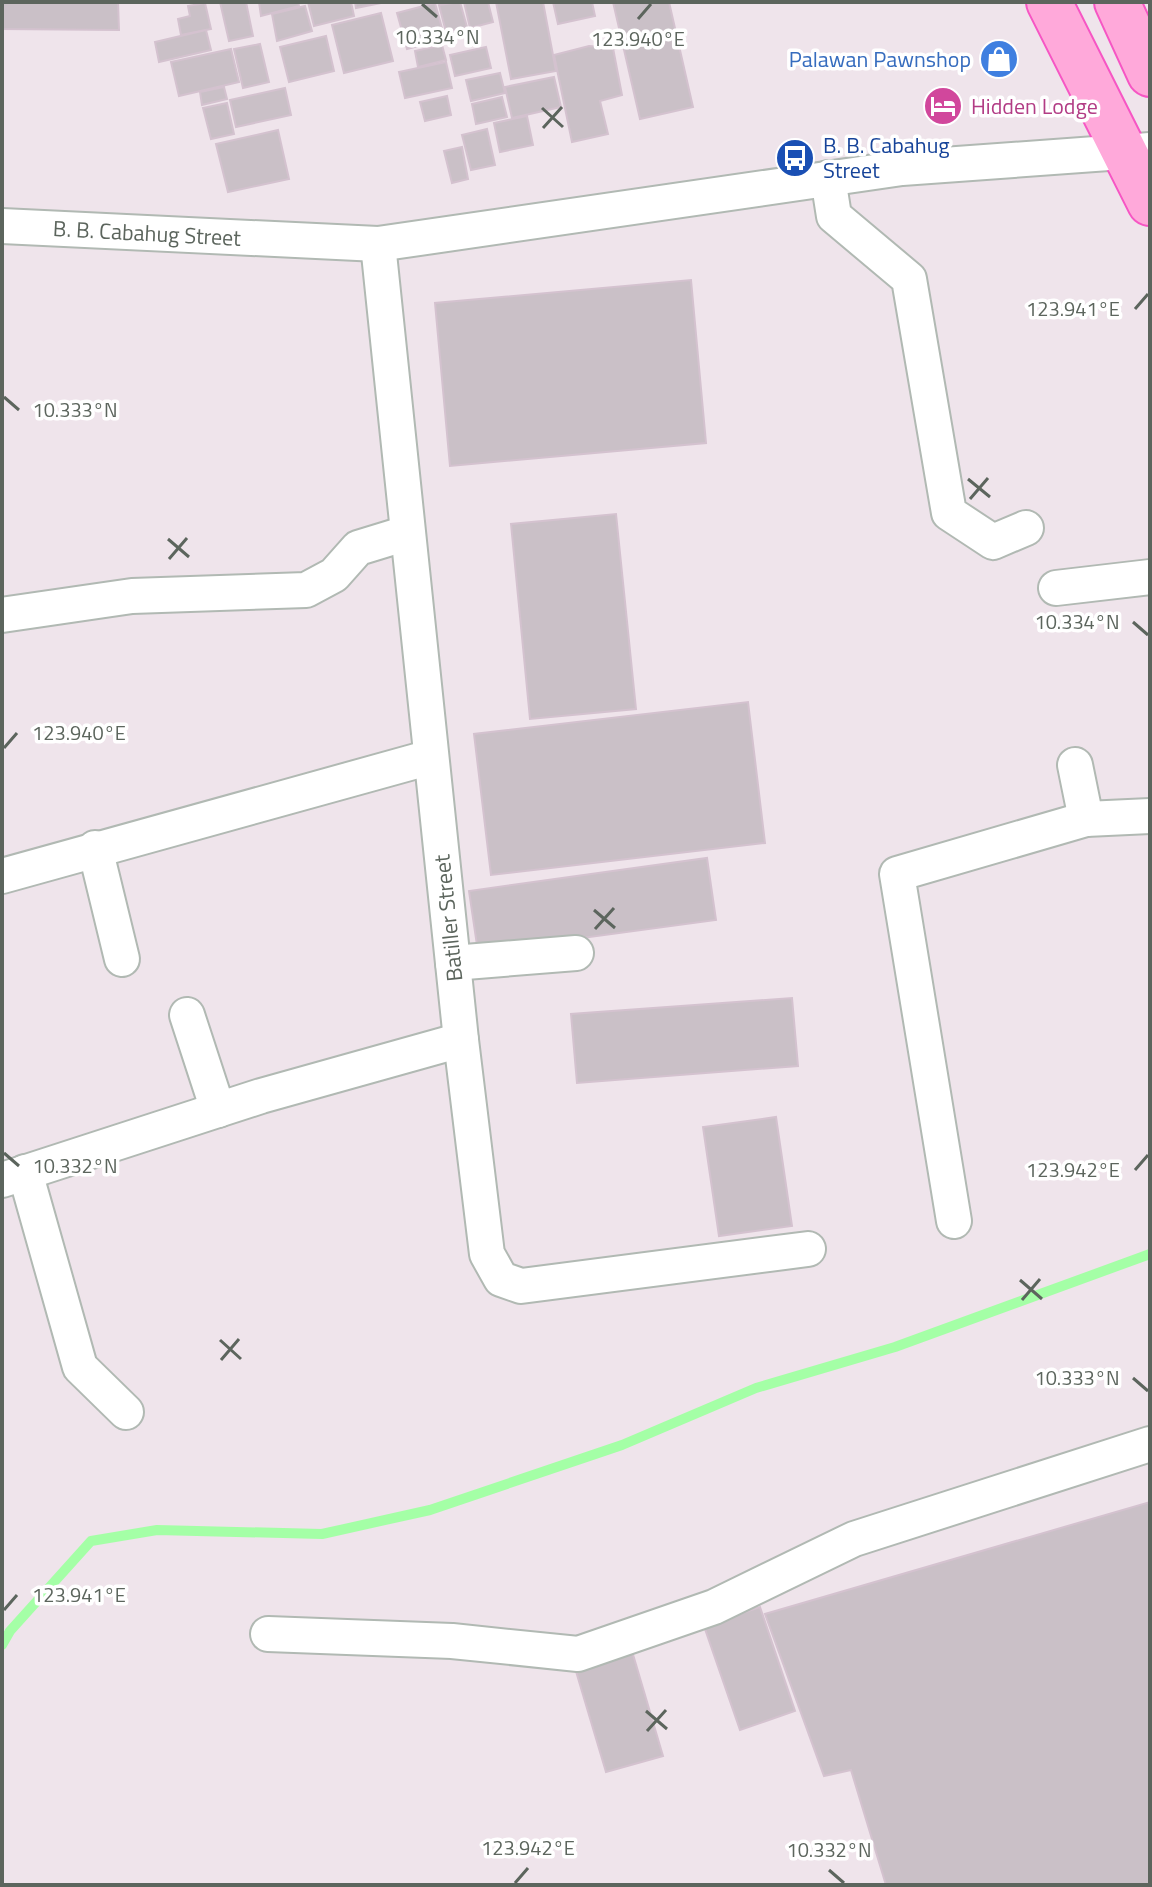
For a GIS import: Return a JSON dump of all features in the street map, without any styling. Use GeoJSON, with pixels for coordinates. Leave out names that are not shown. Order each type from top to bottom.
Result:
{"type":"FeatureCollection","features":[{"type":"Feature","properties":{"kind":"main road"},"geometry":{"type":"LineString","coordinates":[[1049,2],[1138,152],[1150,203]]}},
{"type":"Feature","properties":{"kind":"main road"},"geometry":{"type":"LineString","coordinates":[[1117,2],[1150,74]]}},
{"type":"Feature","properties":{"kind":"street","name":"B. B. Cabahug Street"},"geometry":{"type":"LineString","coordinates":[[2,226],[378,244],[902,168],[1138,152]]}},
{"type":"Feature","properties":{"kind":"street"},"geometry":{"type":"LineString","coordinates":[[828,178],[834,216],[909,279],[949,513],[993,542],[1026,528]]}},
{"type":"Feature","properties":{"kind":"street","name":"Batiller Street"},"geometry":{"type":"LineString","coordinates":[[378,244],[461,1040],[487,1254],[501,1279],[521,1286],[808,1249]]}},
{"type":"Feature","properties":{"kind":"street"},"geometry":{"type":"LineString","coordinates":[[2,615],[132,596],[306,590],[334,575],[358,548],[407,533]]}},
{"type":"Feature","properties":{"kind":"street"},"geometry":{"type":"LineString","coordinates":[[1056,588],[1150,577]]}},
{"type":"Feature","properties":{"kind":"street"},"geometry":{"type":"LineString","coordinates":[[2,876],[431,757]]}},
{"type":"Feature","properties":{"kind":"street"},"geometry":{"type":"LineString","coordinates":[[1075,765],[1086,819]]}},
{"type":"Feature","properties":{"kind":"street"},"geometry":{"type":"LineString","coordinates":[[954,1221],[897,874],[1086,819],[1150,816]]}},
{"type":"Feature","properties":{"kind":"street"},"geometry":{"type":"LineString","coordinates":[[95,848],[122,959]]}},
{"type":"Feature","properties":{"kind":"street"},"geometry":{"type":"LineString","coordinates":[[453,963],[576,953]]}},
{"type":"Feature","properties":{"kind":"street"},"geometry":{"type":"LineString","coordinates":[[187,1015],[218,1110]]}},
{"type":"Feature","properties":{"kind":"street"},"geometry":{"type":"LineString","coordinates":[[126,1412],[80,1367],[13,1176],[218,1110],[461,1040]]}},
{"type":"Feature","properties":{"kind":"street"},"geometry":{"type":"LineString","coordinates":[[268,1634],[452,1641],[578,1654],[714,1607],[854,1539],[1150,1444]]}},
{"type":"Feature","properties":{"kind":"building"},"geometry":{"type":"Polygon","coordinates":[[[2,2],[118,2],[119,30],[2,29],[2,2]]]}},
{"type":"Feature","properties":{"kind":"building"},"geometry":{"type":"Polygon","coordinates":[[[220,2],[246,2],[253,36],[229,41],[220,2]]]}},
{"type":"Feature","properties":{"kind":"building"},"geometry":{"type":"Polygon","coordinates":[[[259,2],[298,2],[299,6],[261,16],[259,2]]]}},
{"type":"Feature","properties":{"kind":"building"},"geometry":{"type":"Polygon","coordinates":[[[308,2],[351,2],[354,16],[314,26],[308,2]]]}},
{"type":"Feature","properties":{"kind":"building"},"geometry":{"type":"Polygon","coordinates":[[[355,2],[386,2],[356,8],[355,2]]]}},
{"type":"Feature","properties":{"kind":"building"},"geometry":{"type":"Polygon","coordinates":[[[460,2],[467,27],[446,32],[439,5],[460,2]]]}},
{"type":"Feature","properties":{"kind":"building"},"geometry":{"type":"Polygon","coordinates":[[[464,2],[488,2],[493,22],[470,28],[464,2]]]}},
{"type":"Feature","properties":{"kind":"building"},"geometry":{"type":"Polygon","coordinates":[[[496,2],[543,2],[556,71],[511,79],[496,2]]]}},
{"type":"Feature","properties":{"kind":"building"},"geometry":{"type":"Polygon","coordinates":[[[553,2],[592,2],[595,16],[558,24],[553,2]]]}},
{"type":"Feature","properties":{"kind":"building"},"geometry":{"type":"Polygon","coordinates":[[[613,2],[669,2],[693,107],[640,119],[613,2]]]}},
{"type":"Feature","properties":{"kind":"building"},"geometry":{"type":"Polygon","coordinates":[[[205,3],[211,29],[181,35],[178,19],[190,16],[188,6],[205,3]]]}},
{"type":"Feature","properties":{"kind":"building"},"geometry":{"type":"Polygon","coordinates":[[[435,3],[445,39],[407,49],[397,13],[435,3]]]}},
{"type":"Feature","properties":{"kind":"building"},"geometry":{"type":"Polygon","coordinates":[[[305,6],[312,31],[277,41],[272,14],[305,6]]]}},
{"type":"Feature","properties":{"kind":"building"},"geometry":{"type":"Polygon","coordinates":[[[381,13],[393,61],[344,73],[332,25],[381,13]]]}},
{"type":"Feature","properties":{"kind":"building"},"geometry":{"type":"Polygon","coordinates":[[[206,30],[211,50],[159,62],[155,42],[206,30]]]}},
{"type":"Feature","properties":{"kind":"building"},"geometry":{"type":"Polygon","coordinates":[[[326,36],[334,71],[289,82],[280,47],[326,36]]]}},
{"type":"Feature","properties":{"kind":"building"},"geometry":{"type":"Polygon","coordinates":[[[260,44],[269,82],[243,88],[234,49],[260,44]]]}},
{"type":"Feature","properties":{"kind":"building"},"geometry":{"type":"Polygon","coordinates":[[[442,45],[446,60],[418,67],[415,51],[442,45]]]}},
{"type":"Feature","properties":{"kind":"building"},"geometry":{"type":"Polygon","coordinates":[[[589,46],[613,48],[622,95],[600,101],[608,134],[572,142],[554,55],[589,46]]]}},
{"type":"Feature","properties":{"kind":"building"},"geometry":{"type":"Polygon","coordinates":[[[486,47],[491,68],[455,76],[450,55],[486,47]]]}},
{"type":"Feature","properties":{"kind":"building"},"geometry":{"type":"Polygon","coordinates":[[[231,49],[239,82],[179,96],[171,62],[231,49]]]}},
{"type":"Feature","properties":{"kind":"building"},"geometry":{"type":"Polygon","coordinates":[[[446,62],[452,88],[405,98],[399,72],[446,62]]]}},
{"type":"Feature","properties":{"kind":"building"},"geometry":{"type":"Polygon","coordinates":[[[500,73],[505,93],[471,101],[466,80],[500,73]]]}},
{"type":"Feature","properties":{"kind":"building"},"geometry":{"type":"Polygon","coordinates":[[[554,77],[561,107],[512,118],[505,87],[554,77]]]}},
{"type":"Feature","properties":{"kind":"building"},"geometry":{"type":"Polygon","coordinates":[[[224,87],[227,99],[202,105],[200,92],[224,87]]]}},
{"type":"Feature","properties":{"kind":"building"},"geometry":{"type":"Polygon","coordinates":[[[285,88],[291,115],[236,127],[230,100],[285,88]]]}},
{"type":"Feature","properties":{"kind":"building"},"geometry":{"type":"Polygon","coordinates":[[[447,96],[451,115],[425,121],[420,102],[447,96]]]}},
{"type":"Feature","properties":{"kind":"building"},"geometry":{"type":"Polygon","coordinates":[[[502,97],[507,117],[476,124],[472,104],[502,97]]]}},
{"type":"Feature","properties":{"kind":"building"},"geometry":{"type":"Polygon","coordinates":[[[227,103],[234,134],[211,139],[203,108],[227,103]]]}},
{"type":"Feature","properties":{"kind":"building"},"geometry":{"type":"Polygon","coordinates":[[[527,116],[533,145],[500,152],[494,123],[527,116]]]}},
{"type":"Feature","properties":{"kind":"building"},"geometry":{"type":"Polygon","coordinates":[[[487,129],[495,165],[471,170],[462,135],[487,129]]]}},
{"type":"Feature","properties":{"kind":"building"},"geometry":{"type":"Polygon","coordinates":[[[278,130],[289,179],[228,192],[216,144],[278,130]]]}},
{"type":"Feature","properties":{"kind":"building"},"geometry":{"type":"Polygon","coordinates":[[[462,147],[468,179],[452,183],[444,151],[462,147]]]}},
{"type":"Feature","properties":{"kind":"building"},"geometry":{"type":"Polygon","coordinates":[[[691,280],[706,443],[450,466],[435,303],[691,280]]]}},
{"type":"Feature","properties":{"kind":"building"},"geometry":{"type":"Polygon","coordinates":[[[616,514],[636,709],[530,719],[511,524],[616,514]]]}},
{"type":"Feature","properties":{"kind":"building"},"geometry":{"type":"Polygon","coordinates":[[[748,702],[765,843],[491,875],[474,734],[748,702]]]}},
{"type":"Feature","properties":{"kind":"building"},"geometry":{"type":"Polygon","coordinates":[[[707,858],[716,920],[478,952],[469,891],[707,858]]]}},
{"type":"Feature","properties":{"kind":"building"},"geometry":{"type":"Polygon","coordinates":[[[792,998],[798,1066],[577,1083],[571,1014],[792,998]]]}},
{"type":"Feature","properties":{"kind":"building"},"geometry":{"type":"Polygon","coordinates":[[[776,1117],[792,1226],[719,1236],[703,1127],[776,1117]]]}},
{"type":"Feature","properties":{"kind":"building"},"geometry":{"type":"Polygon","coordinates":[[[1150,1502],[1150,1885],[886,1885],[851,1770],[824,1776],[765,1614],[1150,1502]]]}},
{"type":"Feature","properties":{"kind":"building"},"geometry":{"type":"Polygon","coordinates":[[[760,1607],[795,1711],[740,1730],[704,1626],[760,1607]]]}},
{"type":"Feature","properties":{"kind":"building"},"geometry":{"type":"Polygon","coordinates":[[[632,1651],[663,1756],[606,1772],[575,1668],[632,1651]]]}},
{"type":"Feature","properties":{"kind":"waterway"},"geometry":{"type":"LineString","coordinates":[[2,1645],[10,1631],[91,1541],[157,1530],[322,1534],[430,1510],[622,1445],[756,1388],[895,1347],[1150,1254]]}},
{"type":"Feature","properties":{"kind":"place","name":"Palawan Pawnshop"},"geometry":{"type":"Point","coordinates":[999,59]}},
{"type":"Feature","properties":{"kind":"place","name":"Hidden Lodge"},"geometry":{"type":"Point","coordinates":[943,106]}},
{"type":"Feature","properties":{"kind":"place","name":"B. B. Cabahug Street"},"geometry":{"type":"Point","coordinates":[795,158]}}]}
